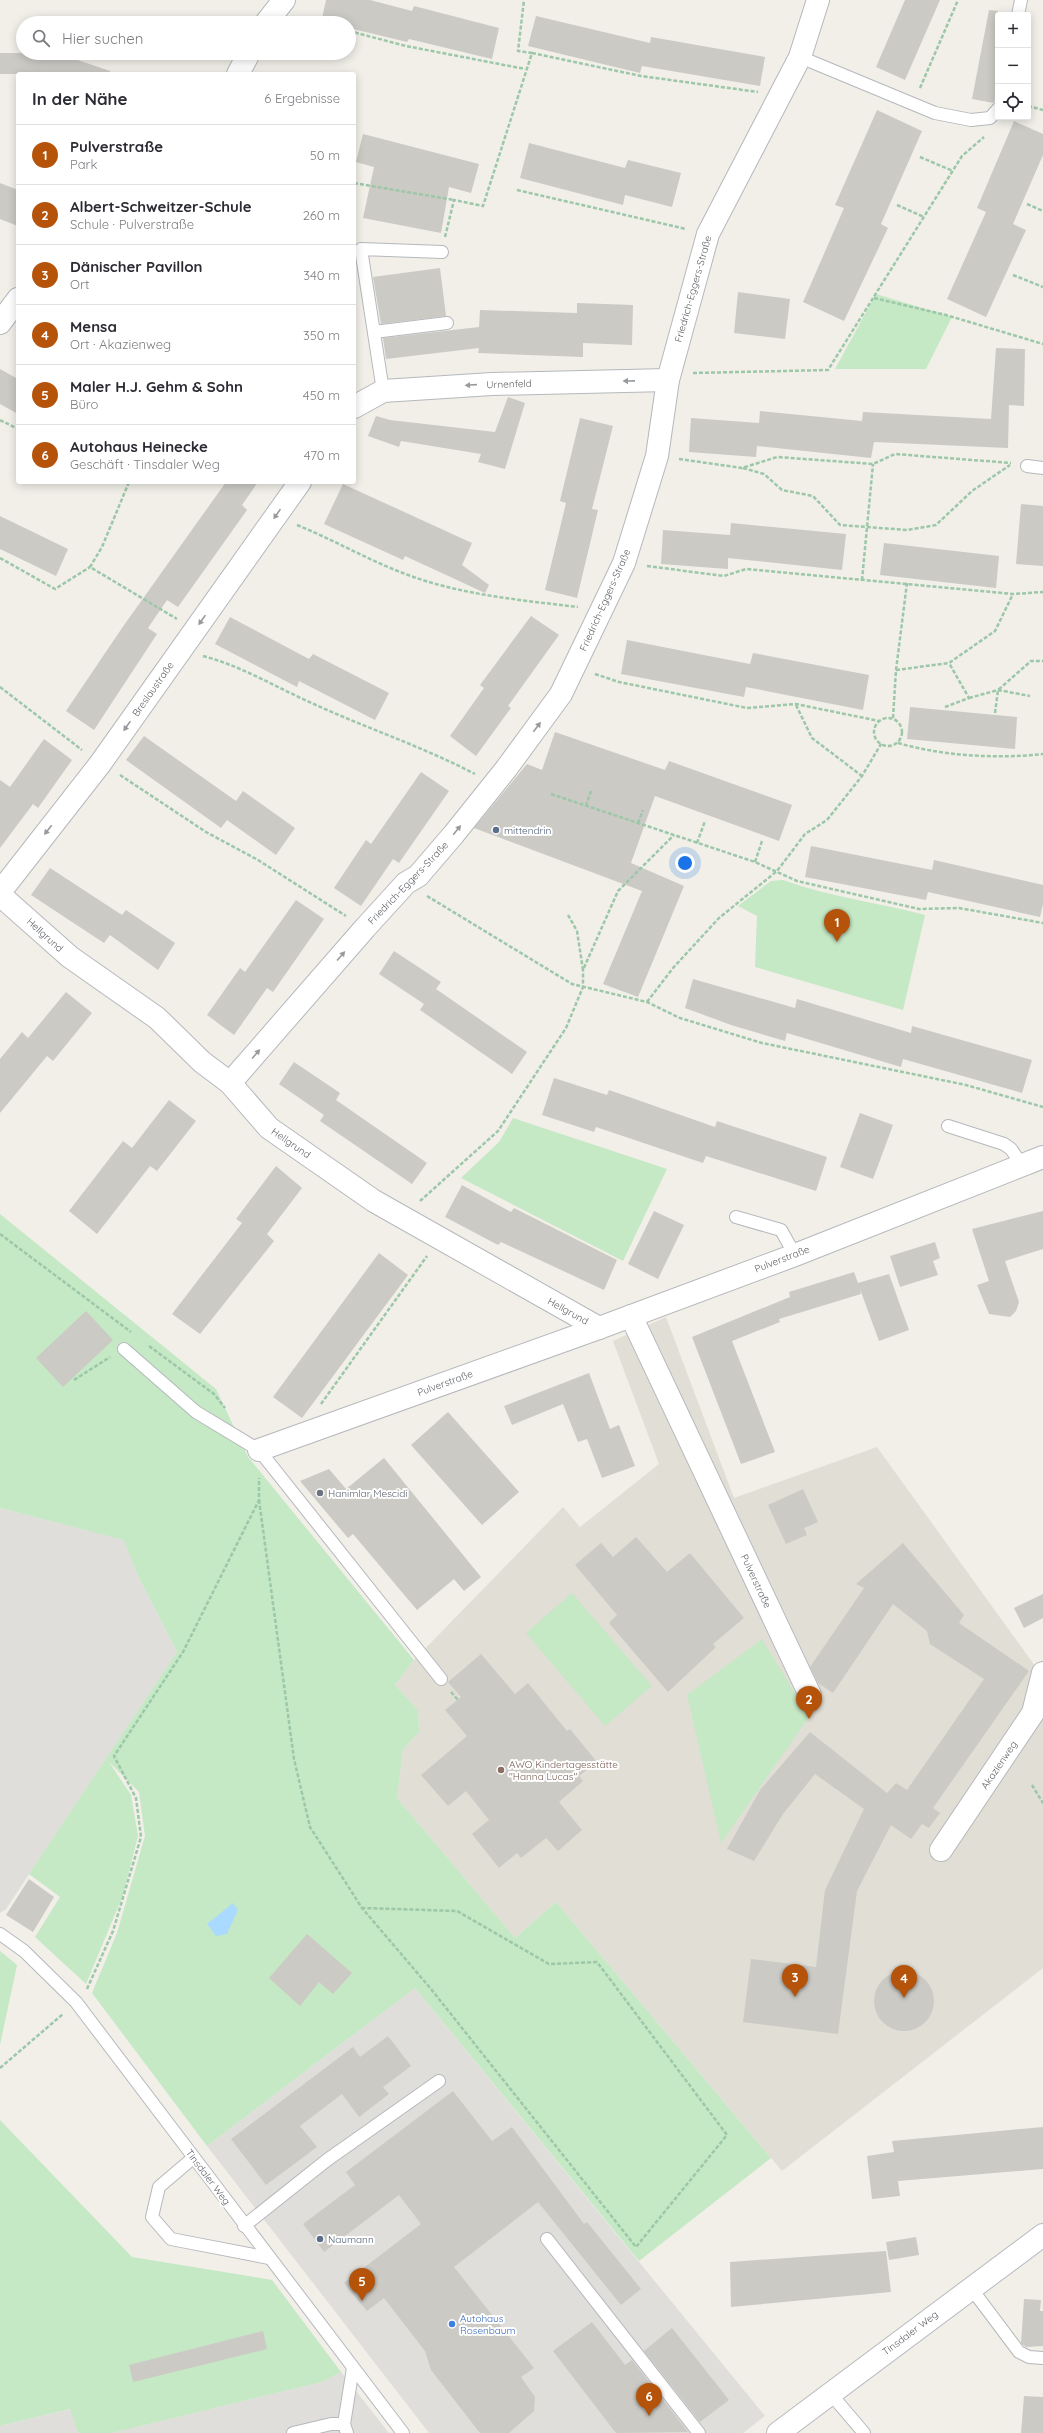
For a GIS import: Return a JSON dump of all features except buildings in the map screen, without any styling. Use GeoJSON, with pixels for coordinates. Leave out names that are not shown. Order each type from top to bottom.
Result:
{"type":"FeatureCollection","features":[{"type":"Feature","properties":{"kind":"street"},"geometry":{"type":"LineString","coordinates":[[271,16],[284,0]]}},
{"type":"Feature","properties":{"kind":"street","name":"Friedrich-Eggers-Straße"},"geometry":{"type":"LineString","coordinates":[[230,1083],[365,928],[406,883],[418,876],[495,784],[550,711],[575,667],[624,563],[657,456],[668,384],[708,234],[800,57],[818,0]]}},
{"type":"Feature","properties":{"kind":"street"},"geometry":{"type":"LineString","coordinates":[[239,72],[245,60]]}},
{"type":"Feature","properties":{"kind":"street"},"geometry":{"type":"LineString","coordinates":[[0,322],[16,302]]}},
{"type":"Feature","properties":{"kind":"street","name":"Urnenfeld"},"geometry":{"type":"LineString","coordinates":[[356,406],[383,391],[492,384],[668,384]]}},
{"type":"Feature","properties":{"kind":"street","name":"Breslaustraße"},"geometry":{"type":"LineString","coordinates":[[0,892],[100,764],[299,484]]}},
{"type":"Feature","properties":{"kind":"street","name":"Hellgrund"},"geometry":{"type":"LineString","coordinates":[[0,895],[70,957],[157,1018],[202,1062],[230,1083],[269,1128],[374,1201],[599,1328]]}},
{"type":"Feature","properties":{"kind":"street","name":"Pulverstraße"},"geometry":{"type":"LineString","coordinates":[[259,1450],[599,1328],[795,1255],[1043,1157]]}},
{"type":"Feature","properties":{"kind":"street","name":"Pulverstraße"},"geometry":{"type":"LineString","coordinates":[[631,1316],[810,1695]]}},
{"type":"Feature","properties":{"kind":"street","name":"Akazienweg"},"geometry":{"type":"LineString","coordinates":[[941,1850],[1033,1713],[1043,1673]]}},
{"type":"Feature","properties":{"kind":"street","name":"Tinsdaler Weg"},"geometry":{"type":"LineString","coordinates":[[778,2433],[1043,2235]]}},
{"type":"Feature","properties":{"kind":"lane"},"geometry":{"type":"LineString","coordinates":[[1019,12],[1021,0]]}},
{"type":"Feature","properties":{"kind":"lane"},"geometry":{"type":"LineString","coordinates":[[800,57],[935,113],[971,120],[990,118],[995,112]]}},
{"type":"Feature","properties":{"kind":"lane"},"geometry":{"type":"LineString","coordinates":[[383,391],[361,248],[442,252]]}},
{"type":"Feature","properties":{"kind":"lane"},"geometry":{"type":"LineString","coordinates":[[374,332],[447,323]]}},
{"type":"Feature","properties":{"kind":"lane"},"geometry":{"type":"LineString","coordinates":[[1027,466],[1043,468]]}},
{"type":"Feature","properties":{"kind":"lane"},"geometry":{"type":"LineString","coordinates":[[948,1126],[1004,1144],[1011,1149],[1022,1165]]}},
{"type":"Feature","properties":{"kind":"lane"},"geometry":{"type":"LineString","coordinates":[[736,1216],[781,1230],[795,1255]]}},
{"type":"Feature","properties":{"kind":"lane"},"geometry":{"type":"LineString","coordinates":[[124,1348],[196,1412],[259,1450],[441,1679]]}},
{"type":"Feature","properties":{"kind":"lane","name":"Tinsdaler Weg"},"geometry":{"type":"LineString","coordinates":[[0,1934],[24,1951],[76,2002],[244,2226],[403,2433]]}},
{"type":"Feature","properties":{"kind":"lane"},"geometry":{"type":"LineString","coordinates":[[244,2226],[327,2160],[439,2081]]}},
{"type":"Feature","properties":{"kind":"lane"},"geometry":{"type":"LineString","coordinates":[[193,2158],[159,2187],[152,2217],[171,2239],[269,2258]]}},
{"type":"Feature","properties":{"kind":"lane"},"geometry":{"type":"LineString","coordinates":[[547,2239],[699,2433]]}},
{"type":"Feature","properties":{"kind":"lane"},"geometry":{"type":"LineString","coordinates":[[971,2288],[1019,2352],[1029,2356],[1043,2358]]}},
{"type":"Feature","properties":{"kind":"lane"},"geometry":{"type":"LineString","coordinates":[[293,2433],[331,2424],[345,2428],[353,2368]]}},
{"type":"Feature","properties":{"kind":"lane"},"geometry":{"type":"LineString","coordinates":[[830,2393],[864,2433]]}},
{"type":"Feature","properties":{"kind":"path"},"geometry":{"type":"LineString","coordinates":[[524,0],[518,52],[641,76],[780,95]]}},
{"type":"Feature","properties":{"kind":"path"},"geometry":{"type":"LineString","coordinates":[[913,104],[958,0]]}},
{"type":"Feature","properties":{"kind":"path"},"geometry":{"type":"LineString","coordinates":[[356,34],[406,46],[525,69]]}},
{"type":"Feature","properties":{"kind":"path"},"geometry":{"type":"LineString","coordinates":[[356,182],[483,206],[525,69],[532,54]]}},
{"type":"Feature","properties":{"kind":"path"},"geometry":{"type":"LineString","coordinates":[[1031,107],[1043,110]]}},
{"type":"Feature","properties":{"kind":"path"},"geometry":{"type":"LineString","coordinates":[[668,384],[828,370],[962,156],[990,132]]}},
{"type":"Feature","properties":{"kind":"path"},"geometry":{"type":"LineString","coordinates":[[920,157],[953,171]]}},
{"type":"Feature","properties":{"kind":"path"},"geometry":{"type":"LineString","coordinates":[[517,190],[708,234]]}},
{"type":"Feature","properties":{"kind":"path"},"geometry":{"type":"LineString","coordinates":[[442,252],[454,200]]}},
{"type":"Feature","properties":{"kind":"path"},"geometry":{"type":"LineString","coordinates":[[1027,204],[1043,211]]}},
{"type":"Feature","properties":{"kind":"path"},"geometry":{"type":"LineString","coordinates":[[896,206],[924,217]]}},
{"type":"Feature","properties":{"kind":"path"},"geometry":{"type":"LineString","coordinates":[[1013,275],[1043,288]]}},
{"type":"Feature","properties":{"kind":"path"},"geometry":{"type":"LineString","coordinates":[[874,298],[946,315],[1043,344]]}},
{"type":"Feature","properties":{"kind":"path"},"geometry":{"type":"LineString","coordinates":[[0,420],[16,428]]}},
{"type":"Feature","properties":{"kind":"path"},"geometry":{"type":"LineString","coordinates":[[657,456],[742,468],[764,474],[782,490],[812,496],[840,525],[907,530],[936,525],[972,491],[1013,463],[895,454],[873,464],[777,457],[742,468]]}},
{"type":"Feature","properties":{"kind":"path"},"geometry":{"type":"LineString","coordinates":[[862,580],[873,464]]}},
{"type":"Feature","properties":{"kind":"path"},"geometry":{"type":"LineString","coordinates":[[0,558],[55,589],[90,567],[102,548],[128,484]]}},
{"type":"Feature","properties":{"kind":"path"},"geometry":{"type":"LineString","coordinates":[[275,517],[330,538],[407,575],[470,593],[602,610]]}},
{"type":"Feature","properties":{"kind":"path"},"geometry":{"type":"LineString","coordinates":[[624,563],[724,576],[746,569],[1013,594],[1043,592]]}},
{"type":"Feature","properties":{"kind":"path"},"geometry":{"type":"LineString","coordinates":[[90,567],[194,630]]}},
{"type":"Feature","properties":{"kind":"path"},"geometry":{"type":"LineString","coordinates":[[893,718],[896,670],[907,583]]}},
{"type":"Feature","properties":{"kind":"path"},"geometry":{"type":"LineString","coordinates":[[896,670],[949,663],[994,631],[1013,594]]}},
{"type":"Feature","properties":{"kind":"path"},"geometry":{"type":"LineString","coordinates":[[180,650],[223,661],[377,732],[432,752],[495,784]]}},
{"type":"Feature","properties":{"kind":"path"},"geometry":{"type":"LineString","coordinates":[[945,707],[969,698],[998,690],[1031,661],[1043,661]]}},
{"type":"Feature","properties":{"kind":"path"},"geometry":{"type":"LineString","coordinates":[[949,663],[969,698]]}},
{"type":"Feature","properties":{"kind":"path"},"geometry":{"type":"LineString","coordinates":[[575,667],[619,682],[747,708],[796,704],[878,721]]}},
{"type":"Feature","properties":{"kind":"path"},"geometry":{"type":"LineString","coordinates":[[0,687],[100,764],[206,832],[258,860],[365,928]]}},
{"type":"Feature","properties":{"kind":"path"},"geometry":{"type":"LineString","coordinates":[[998,690],[1030,696]]}},
{"type":"Feature","properties":{"kind":"path"},"geometry":{"type":"LineString","coordinates":[[995,713],[998,690]]}},
{"type":"Feature","properties":{"kind":"path"},"geometry":{"type":"LineString","coordinates":[[796,704],[812,738],[862,776]]}},
{"type":"Feature","properties":{"kind":"path"},"geometry":{"type":"LineString","coordinates":[[898,742],[903,730],[898,721],[893,718],[883,718],[878,721],[873,731],[874,736],[881,744],[888,746],[898,742],[922,749],[1005,756],[1043,754]]}},
{"type":"Feature","properties":{"kind":"path"},"geometry":{"type":"LineString","coordinates":[[647,1002],[673,968],[719,918],[777,871],[805,834],[827,820],[862,776],[881,744]]}},
{"type":"Feature","properties":{"kind":"path"},"geometry":{"type":"LineString","coordinates":[[586,806],[591,791]]}},
{"type":"Feature","properties":{"kind":"path"},"geometry":{"type":"LineString","coordinates":[[551,794],[755,862],[797,881],[919,909],[959,908],[1043,923]]}},
{"type":"Feature","properties":{"kind":"path"},"geometry":{"type":"LineString","coordinates":[[638,823],[643,810]]}},
{"type":"Feature","properties":{"kind":"path"},"geometry":{"type":"LineString","coordinates":[[697,843],[706,821]]}},
{"type":"Feature","properties":{"kind":"path"},"geometry":{"type":"LineString","coordinates":[[583,970],[618,891],[674,835]]}},
{"type":"Feature","properties":{"kind":"path"},"geometry":{"type":"LineString","coordinates":[[755,862],[762,841]]}},
{"type":"Feature","properties":{"kind":"path"},"geometry":{"type":"LineString","coordinates":[[406,883],[572,984],[647,1002],[680,1018],[762,1043],[966,1085],[1043,1107]]}},
{"type":"Feature","properties":{"kind":"path"},"geometry":{"type":"LineString","coordinates":[[401,1217],[498,1131],[566,1028],[583,987],[583,970],[577,931],[568,916]]}},
{"type":"Feature","properties":{"kind":"path"},"geometry":{"type":"LineString","coordinates":[[322,1428],[316,1411],[413,1278],[438,1238]]}},
{"type":"Feature","properties":{"kind":"path"},"geometry":{"type":"LineString","coordinates":[[74,1380],[124,1348]]}},
{"type":"Feature","properties":{"kind":"path"},"geometry":{"type":"LineString","coordinates":[[259,1450],[259,1500],[294,1759],[310,1828],[362,1908],[431,1989],[636,2247],[727,2135],[597,1962],[549,1964],[457,1911],[362,1908]]}},
{"type":"Feature","properties":{"kind":"path"},"geometry":{"type":"LineString","coordinates":[[0,2068],[76,2002],[88,1987],[113,1931],[141,1837],[136,1798],[114,1756],[183,1652],[259,1500]]}},
{"type":"Feature","properties":{"kind":"path"},"geometry":{"type":"LineString","coordinates":[[1032,1785],[1043,1802]]}},
{"type":"Feature","properties":{"kind":"shaded area"},"geometry":{"type":"Polygon","coordinates":[[[666,1317],[734,1498],[877,1447],[1043,1677],[1043,1968],[782,2171],[556,1902],[515,1938],[397,1798],[403,1749],[419,1732],[418,1710],[395,1685],[414,1660],[563,1507],[580,1527],[659,1464],[613,1341],[666,1317]]]}},
{"type":"Feature","properties":{"kind":"shaded area"},"geometry":{"type":"Polygon","coordinates":[[[0,1508],[125,1540],[138,1576],[177,1652],[6,1909],[0,1913],[0,1508]]]}},
{"type":"Feature","properties":{"kind":"shaded area"},"geometry":{"type":"Polygon","coordinates":[[[415,1988],[765,2416],[743,2433],[429,2433],[207,2146],[415,1988]]]}},
{"type":"Feature","properties":{"kind":"shaded area"},"geometry":{"type":"Polygon","coordinates":[[[341,2372],[389,2433],[112,2433],[322,2382],[341,2372]]]}},
{"type":"Feature","properties":{"kind":"shaded area"},"geometry":{"type":"Polygon","coordinates":[[[71,2409],[78,2433],[0,2433],[0,2426],[71,2409]]]}},
{"type":"Feature","properties":{"kind":"green space"},"geometry":{"type":"Polygon","coordinates":[[[876,294],[952,317],[926,369],[835,369],[876,294]]]}},
{"type":"Feature","properties":{"kind":"green space"},"geometry":{"type":"Polygon","coordinates":[[[783,880],[817,891],[925,915],[903,1010],[755,967],[757,916],[738,906],[771,881],[783,880]]]}},
{"type":"Feature","properties":{"kind":"green space"},"geometry":{"type":"Polygon","coordinates":[[[513,1118],[667,1169],[623,1261],[461,1178],[499,1142],[513,1118]]]}},
{"type":"Feature","properties":{"kind":"green space"},"geometry":{"type":"Polygon","coordinates":[[[0,1214],[216,1389],[248,1457],[414,1660],[395,1685],[418,1710],[419,1732],[403,1749],[397,1798],[515,1938],[556,1902],[771,2158],[639,2261],[415,1988],[207,2146],[92,1993],[117,1933],[145,1836],[139,1792],[109,1762],[131,1795],[138,1836],[123,1895],[86,1984],[35,1937],[60,1897],[29,1874],[177,1652],[138,1576],[124,1540],[0,1508],[0,1214]]]}},
{"type":"Feature","properties":{"kind":"green space"},"geometry":{"type":"Polygon","coordinates":[[[572,1593],[652,1686],[605,1726],[526,1633],[572,1593]]]}},
{"type":"Feature","properties":{"kind":"green space"},"geometry":{"type":"Polygon","coordinates":[[[762,1639],[809,1717],[721,1843],[687,1695],[762,1639]]]}},
{"type":"Feature","properties":{"kind":"green space"},"geometry":{"type":"Polygon","coordinates":[[[0,1951],[17,1965],[0,2045],[0,1951]]]}},
{"type":"Feature","properties":{"kind":"green space"},"geometry":{"type":"Polygon","coordinates":[[[0,2120],[132,2257],[272,2280],[341,2372],[322,2382],[112,2433],[78,2433],[70,2409],[0,2426],[0,2120]]]}},
{"type":"Feature","properties":{"kind":"water"},"geometry":{"type":"Polygon","coordinates":[[[233,1903],[238,1910],[227,1934],[216,1936],[207,1924],[233,1903]]]}},
{"type":"Feature","properties":{"kind":"place","name":"mittendrin"},"geometry":{"type":"Point","coordinates":[496,830]}},
{"type":"Feature","properties":{"kind":"place","name":"Pulverstraße"},"geometry":{"type":"Point","coordinates":[837,942]}},
{"type":"Feature","properties":{"kind":"place","name":"Hanimlar Mescidi"},"geometry":{"type":"Point","coordinates":[320,1493]}},
{"type":"Feature","properties":{"kind":"place","name":"Albert-Schweitzer-Schule"},"geometry":{"type":"Point","coordinates":[809,1719]}},
{"type":"Feature","properties":{"kind":"place","name":"AWO Kindertagesstätte \"Hanna Lucas\""},"geometry":{"type":"Point","coordinates":[501,1770]}},
{"type":"Feature","properties":{"kind":"place","name":"Dänischer Pavillon"},"geometry":{"type":"Point","coordinates":[795,1997]}},
{"type":"Feature","properties":{"kind":"place","name":"Mensa"},"geometry":{"type":"Point","coordinates":[904,1998]}},
{"type":"Feature","properties":{"kind":"place","name":"Naumann"},"geometry":{"type":"Point","coordinates":[320,2239]}},
{"type":"Feature","properties":{"kind":"place","name":"Maler H.J. Gehm & Sohn"},"geometry":{"type":"Point","coordinates":[362,2301]}},
{"type":"Feature","properties":{"kind":"place","name":"Autohaus Rosenbaum"},"geometry":{"type":"Point","coordinates":[452,2324]}},
{"type":"Feature","properties":{"kind":"place","name":"Autohaus Heinecke"},"geometry":{"type":"Point","coordinates":[649,2416]}}]}
